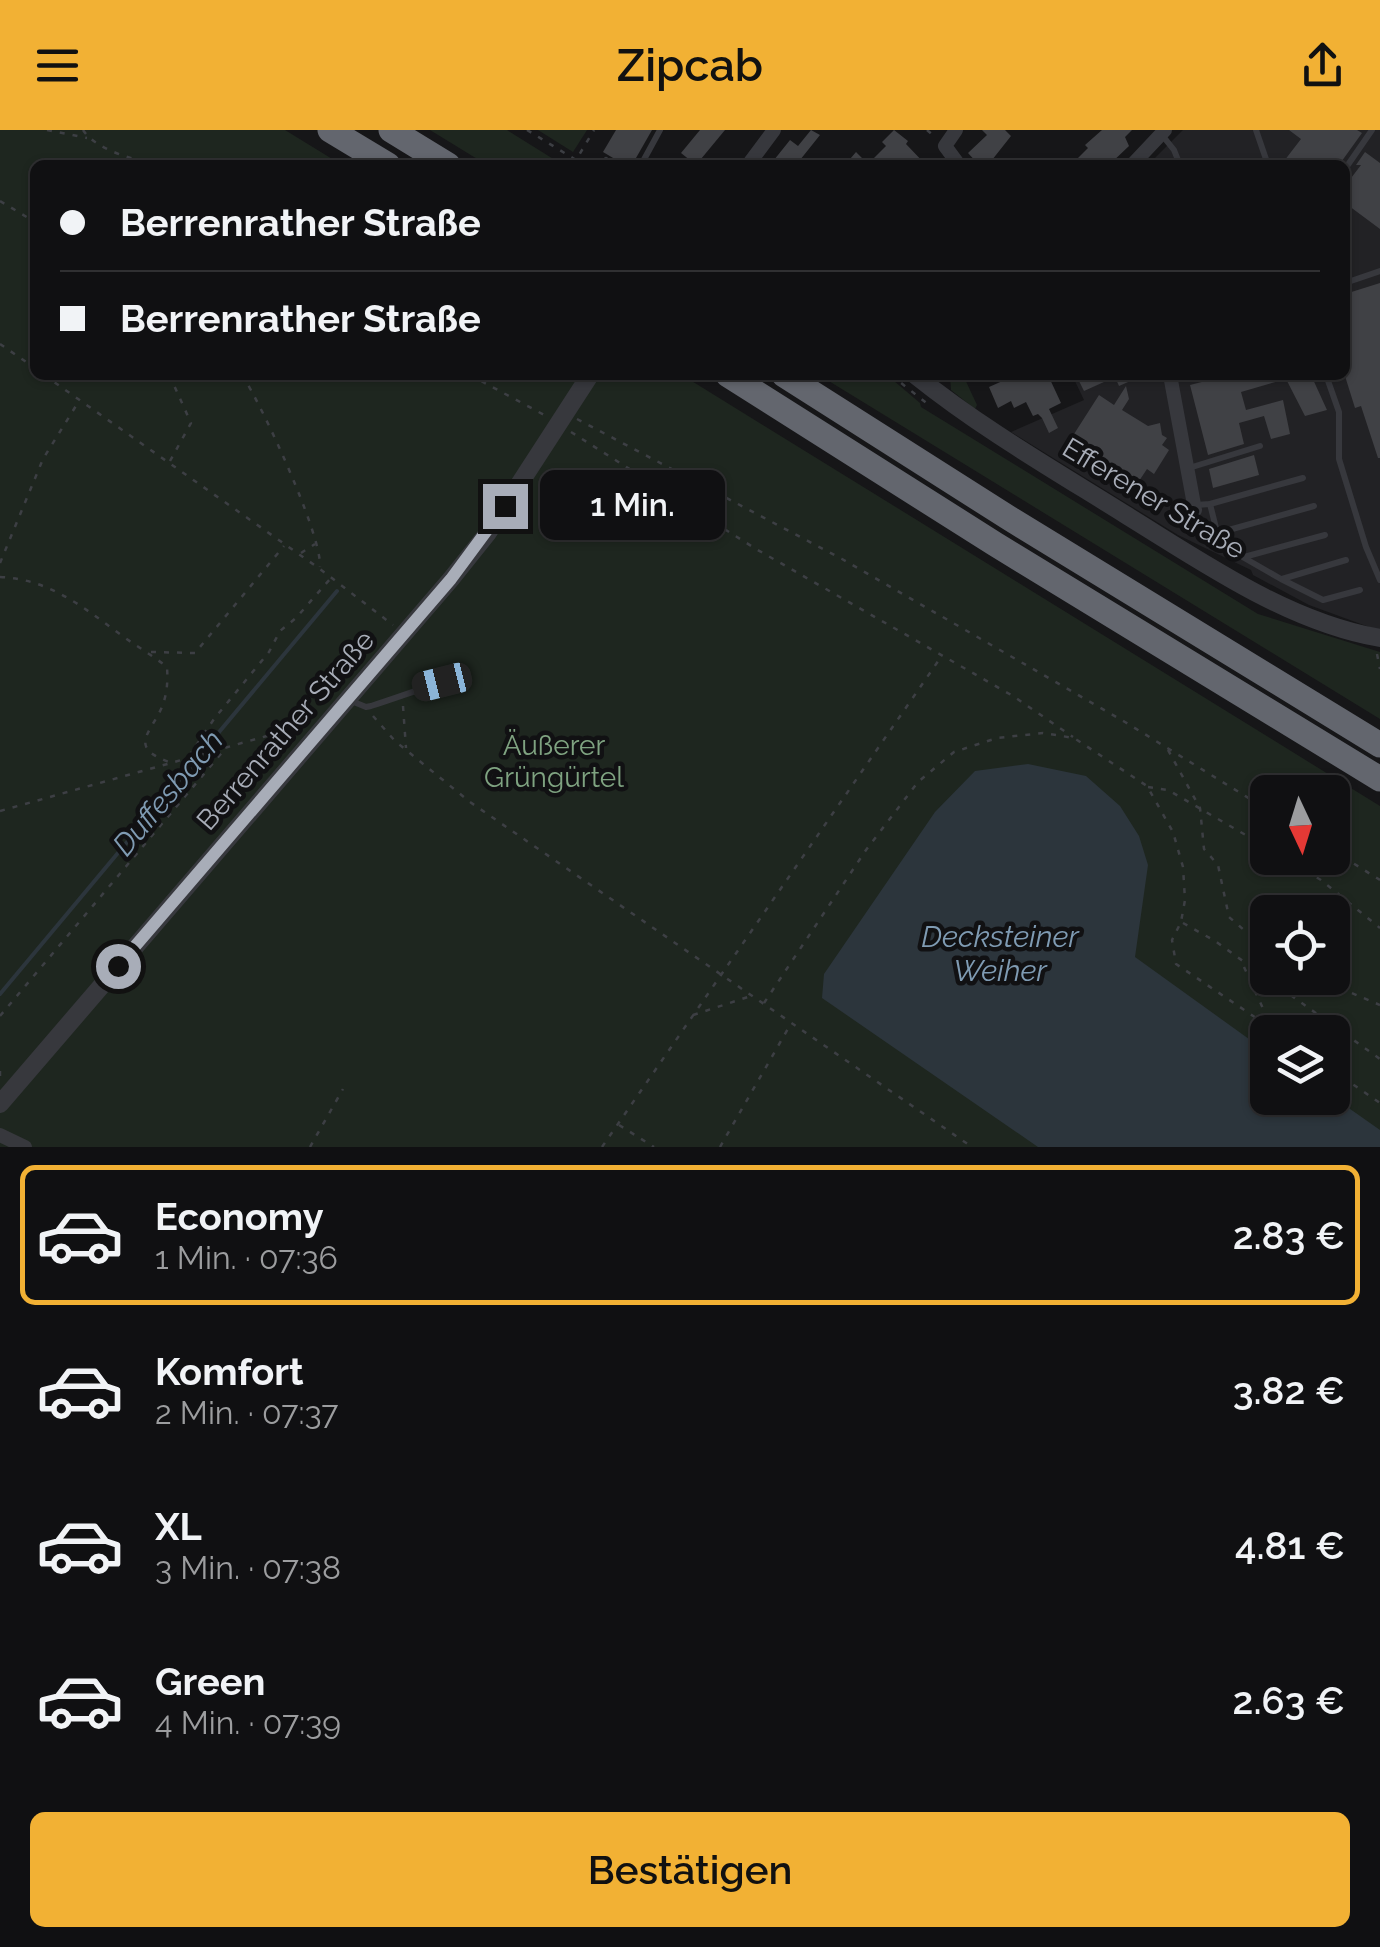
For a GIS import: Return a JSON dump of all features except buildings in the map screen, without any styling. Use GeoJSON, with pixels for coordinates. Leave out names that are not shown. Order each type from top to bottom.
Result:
{"type":"FeatureCollection","features":[{"type":"Feature","properties":{"kind":"highway"},"geometry":{"type":"LineString","coordinates":[[330,130],[380,160]]}},
{"type":"Feature","properties":{"kind":"highway"},"geometry":{"type":"LineString","coordinates":[[391,130],[440,160]]}},
{"type":"Feature","properties":{"kind":"highway"},"geometry":{"type":"LineString","coordinates":[[736,380],[994,544],[1380,779]]}},
{"type":"Feature","properties":{"kind":"highway"},"geometry":{"type":"LineString","coordinates":[[792,380],[1380,745]]}},
{"type":"Feature","properties":{"kind":"street"},"geometry":{"type":"LineString","coordinates":[[754,160],[774,130]]}},
{"type":"Feature","properties":{"kind":"street"},"geometry":{"type":"LineString","coordinates":[[955,160],[944,146],[956,130]]}},
{"type":"Feature","properties":{"kind":"street"},"geometry":{"type":"LineString","coordinates":[[1137,160],[1163,132]]}},
{"type":"Feature","properties":{"kind":"street","name":"Berrenrather Straße"},"geometry":{"type":"LineString","coordinates":[[0,1104],[357,703],[404,634],[487,534],[566,420],[587,380]]}},
{"type":"Feature","properties":{"kind":"street","name":"Efferener Straße"},"geometry":{"type":"LineString","coordinates":[[922,380],[1003,439],[1197,558],[1312,618],[1379,638]]}},
{"type":"Feature","properties":{"kind":"street"},"geometry":{"type":"LineString","coordinates":[[1171,380],[1188,468],[1200,506]]}},
{"type":"Feature","properties":{"kind":"street"},"geometry":{"type":"LineString","coordinates":[[0,1135],[24,1147]]}},
{"type":"Feature","properties":{"kind":"lane"},"geometry":{"type":"LineString","coordinates":[[644,160],[660,130]]}},
{"type":"Feature","properties":{"kind":"lane"},"geometry":{"type":"LineString","coordinates":[[1256,130],[1266,160]]}},
{"type":"Feature","properties":{"kind":"lane"},"geometry":{"type":"LineString","coordinates":[[1350,162],[1372,130]]}},
{"type":"Feature","properties":{"kind":"lane"},"geometry":{"type":"LineString","coordinates":[[1163,132],[1178,160]]}},
{"type":"Feature","properties":{"kind":"lane"},"geometry":{"type":"LineString","coordinates":[[1350,281],[1380,271]]}},
{"type":"Feature","properties":{"kind":"lane"},"geometry":{"type":"LineString","coordinates":[[1328,380],[1338,412],[1339,459],[1380,580]]}},
{"type":"Feature","properties":{"kind":"lane"},"geometry":{"type":"LineString","coordinates":[[1188,468],[1260,446]]}},
{"type":"Feature","properties":{"kind":"lane"},"geometry":{"type":"LineString","coordinates":[[1303,478],[1200,506],[1218,533],[1220,544],[1281,580],[1323,600],[1360,590]]}},
{"type":"Feature","properties":{"kind":"lane"},"geometry":{"type":"LineString","coordinates":[[1218,533],[1314,506]]}},
{"type":"Feature","properties":{"kind":"lane"},"geometry":{"type":"LineString","coordinates":[[1243,558],[1324,535]]}},
{"type":"Feature","properties":{"kind":"lane"},"geometry":{"type":"LineString","coordinates":[[1281,580],[1346,560]]}},
{"type":"Feature","properties":{"kind":"lane"},"geometry":{"type":"LineString","coordinates":[[357,703],[406,695],[465,676]]}},
{"type":"Feature","properties":{"kind":"path"},"geometry":{"type":"LineString","coordinates":[[48,130],[89,138],[142,160]]}},
{"type":"Feature","properties":{"kind":"path"},"geometry":{"type":"LineString","coordinates":[[83,130],[89,138]]}},
{"type":"Feature","properties":{"kind":"path"},"geometry":{"type":"LineString","coordinates":[[527,130],[576,160],[594,130]]}},
{"type":"Feature","properties":{"kind":"path"},"geometry":{"type":"LineString","coordinates":[[0,201],[30,219]]}},
{"type":"Feature","properties":{"kind":"path"},"geometry":{"type":"LineString","coordinates":[[0,344],[30,365]]}},
{"type":"Feature","properties":{"kind":"path"},"geometry":{"type":"LineString","coordinates":[[51,380],[320,569],[404,634]]}},
{"type":"Feature","properties":{"kind":"path"},"geometry":{"type":"LineString","coordinates":[[169,462],[191,422],[173,383],[177,380]]}},
{"type":"Feature","properties":{"kind":"path"},"geometry":{"type":"LineString","coordinates":[[246,380],[317,544],[320,569]]}},
{"type":"Feature","properties":{"kind":"path"},"geometry":{"type":"LineString","coordinates":[[481,380],[842,559],[1250,799]]}},
{"type":"Feature","properties":{"kind":"path"},"geometry":{"type":"LineString","coordinates":[[0,564],[43,460],[80,400]]}},
{"type":"Feature","properties":{"kind":"path"},"geometry":{"type":"LineString","coordinates":[[566,420],[756,549],[1013,696],[1146,786],[1168,790],[1250,837]]}},
{"type":"Feature","properties":{"kind":"path"},"geometry":{"type":"LineString","coordinates":[[298,554],[317,544]]}},
{"type":"Feature","properties":{"kind":"path"},"geometry":{"type":"LineString","coordinates":[[148,652],[195,652],[284,545]]}},
{"type":"Feature","properties":{"kind":"path"},"geometry":{"type":"LineString","coordinates":[[0,577],[19,578],[65,595],[167,667],[168,684],[157,718],[145,733],[146,746],[153,756],[171,763]]}},
{"type":"Feature","properties":{"kind":"path"},"geometry":{"type":"LineString","coordinates":[[187,758],[269,652],[280,631],[330,578]]}},
{"type":"Feature","properties":{"kind":"path"},"geometry":{"type":"LineString","coordinates":[[1379,638],[1380,669]]}},
{"type":"Feature","properties":{"kind":"path"},"geometry":{"type":"LineString","coordinates":[[602,1147],[942,656]]}},
{"type":"Feature","properties":{"kind":"path"},"geometry":{"type":"LineString","coordinates":[[406,695],[402,712],[406,750]]}},
{"type":"Feature","properties":{"kind":"path"},"geometry":{"type":"LineString","coordinates":[[357,703],[406,750],[470,802],[972,1147]]}},
{"type":"Feature","properties":{"kind":"path"},"geometry":{"type":"LineString","coordinates":[[0,811],[310,725]]}},
{"type":"Feature","properties":{"kind":"path"},"geometry":{"type":"LineString","coordinates":[[764,1003],[866,850],[918,782],[954,752],[996,738],[1044,734],[1074,738]]}},
{"type":"Feature","properties":{"kind":"path"},"geometry":{"type":"LineString","coordinates":[[1167,747],[1172,763],[1200,808],[1204,849],[1218,865],[1229,917],[1250,935]]}},
{"type":"Feature","properties":{"kind":"path"},"geometry":{"type":"LineString","coordinates":[[0,1016],[226,748]]}},
{"type":"Feature","properties":{"kind":"path"},"geometry":{"type":"LineString","coordinates":[[1146,786],[1173,832],[1183,867],[1185,900],[1172,940],[1176,964],[1251,1015]]}},
{"type":"Feature","properties":{"kind":"path"},"geometry":{"type":"LineString","coordinates":[[1350,861],[1380,880]]}},
{"type":"Feature","properties":{"kind":"path"},"geometry":{"type":"LineString","coordinates":[[1312,875],[1380,928]]}},
{"type":"Feature","properties":{"kind":"path"},"geometry":{"type":"LineString","coordinates":[[1181,922],[1215,941],[1380,1060]]}},
{"type":"Feature","properties":{"kind":"path"},"geometry":{"type":"LineString","coordinates":[[1243,964],[1267,1015]]}},
{"type":"Feature","properties":{"kind":"path"},"geometry":{"type":"LineString","coordinates":[[1350,992],[1380,1005]]}},
{"type":"Feature","properties":{"kind":"path"},"geometry":{"type":"LineString","coordinates":[[693,1015],[753,995]]}},
{"type":"Feature","properties":{"kind":"path"},"geometry":{"type":"LineString","coordinates":[[720,1147],[790,1024]]}},
{"type":"Feature","properties":{"kind":"path"},"geometry":{"type":"LineString","coordinates":[[1350,1082],[1380,1102]]}},
{"type":"Feature","properties":{"kind":"path"},"geometry":{"type":"LineString","coordinates":[[310,1147],[342,1089]]}},
{"type":"Feature","properties":{"kind":"path"},"geometry":{"type":"LineString","coordinates":[[618,1124],[654,1147]]}},
{"type":"Feature","properties":{"kind":"shaded area"},"geometry":{"type":"Polygon","coordinates":[[[1183,130],[1380,130],[1380,631],[1309,605],[1253,575],[1251,570],[1178,535],[1011,432],[1084,400],[1074,380],[1350,380],[1350,160],[1153,160],[1183,130]]]}},
{"type":"Feature","properties":{"kind":"green space","name":"Äußerer Grüngürtel"},"geometry":{"type":"Polygon","coordinates":[[[0,130],[285,130],[334,160],[30,160],[30,380],[690,380],[1330,775],[1250,775],[1250,875],[1350,875],[1350,787],[1380,806],[1380,1147],[0,1147],[0,130]]]}},
{"type":"Feature","properties":{"kind":"green space"},"geometry":{"type":"Polygon","coordinates":[[[430,130],[507,130],[555,160],[479,160],[430,130]]]}},
{"type":"Feature","properties":{"kind":"green space"},"geometry":{"type":"Polygon","coordinates":[[[538,130],[587,130],[573,152],[538,130]]]}},
{"type":"Feature","properties":{"kind":"green space"},"geometry":{"type":"Polygon","coordinates":[[[827,380],[893,380],[921,407],[1258,614],[1380,652],[1380,719],[827,380]]]}},
{"type":"Feature","properties":{"kind":"green space"},"geometry":{"type":"Polygon","coordinates":[[[950,380],[965,380],[977,405],[975,409],[951,390],[950,380]]]}},
{"type":"Feature","properties":{"kind":"water","name":"Decksteiner Weiher"},"geometry":{"type":"Polygon","coordinates":[[[1028,764],[1086,776],[1120,806],[1139,836],[1148,865],[1135,957],[1250,1040],[1250,1115],[1350,1115],[1350,1109],[1380,1130],[1380,1147],[1038,1147],[822,998],[824,974],[935,812],[975,771],[1028,764]]]}},
{"type":"Feature","properties":{"kind":"waterway","name":"Duffesbach"},"geometry":{"type":"LineString","coordinates":[[0,994],[337,591]]}},
{"type":"Feature","properties":{"kind":"route"},"geometry":{"type":"LineString","coordinates":[[118,966],[451,579],[505,506]]}}]}
